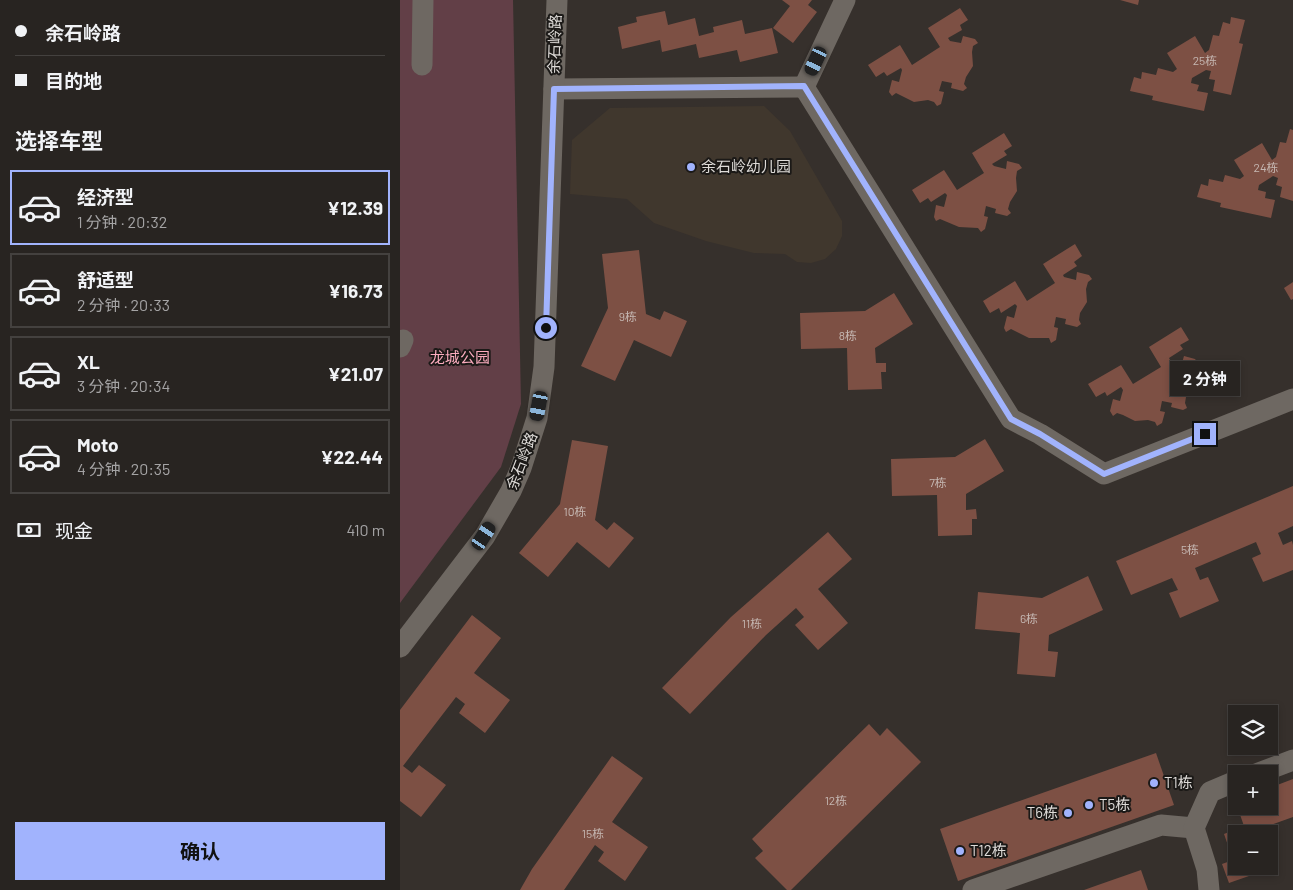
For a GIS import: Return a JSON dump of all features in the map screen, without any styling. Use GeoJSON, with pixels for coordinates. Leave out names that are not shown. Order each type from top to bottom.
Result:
{"type":"FeatureCollection","features":[{"type":"Feature","properties":{"kind":"street"},"geometry":{"type":"LineString","coordinates":[[422,65],[423,0]]}},
{"type":"Feature","properties":{"kind":"street","name":"余石岭路"},"geometry":{"type":"LineString","coordinates":[[400,647],[484,536],[498,514],[521,468],[532,435],[540,402],[544,367],[557,0]]}},
{"type":"Feature","properties":{"kind":"street"},"geometry":{"type":"LineString","coordinates":[[804,86],[845,0]]}},
{"type":"Feature","properties":{"kind":"street"},"geometry":{"type":"LineString","coordinates":[[554,89],[804,86]]}},
{"type":"Feature","properties":{"kind":"street"},"geometry":{"type":"LineString","coordinates":[[804,86],[1011,419],[1040,434],[1104,474],[1293,399]]}},
{"type":"Feature","properties":{"kind":"street"},"geometry":{"type":"LineString","coordinates":[[1278,766],[1293,760]]}},
{"type":"Feature","properties":{"kind":"street"},"geometry":{"type":"LineString","coordinates":[[1209,890],[1207,869],[1194,828],[1210,792],[1228,785]]}},
{"type":"Feature","properties":{"kind":"street"},"geometry":{"type":"LineString","coordinates":[[973,890],[1161,825],[1194,828]]}},
{"type":"Feature","properties":{"kind":"shaded area","name":"余石岭幼儿园"},"geometry":{"type":"Polygon","coordinates":[[[764,106],[790,131],[842,221],[842,236],[836,249],[825,259],[811,263],[797,262],[785,254],[754,253],[706,241],[654,223],[627,199],[570,194],[572,140],[610,108],[764,106]]]}},
{"type":"Feature","properties":{"kind":"green space","name":"龙城公园"},"geometry":{"type":"Polygon","coordinates":[[[400,0],[513,0],[521,404],[501,467],[400,603],[400,0]]]}},
{"type":"Feature","properties":{"kind":"building"},"geometry":{"type":"Polygon","coordinates":[[[782,0],[812,0],[808,5],[817,12],[793,43],[773,28],[790,6],[782,0]]]}},
{"type":"Feature","properties":{"kind":"building"},"geometry":{"type":"Polygon","coordinates":[[[1120,0],[1139,0],[1138,5],[1120,0]]]}},
{"type":"Feature","properties":{"kind":"building"},"geometry":{"type":"Polygon","coordinates":[[[960,8],[968,20],[960,25],[962,30],[948,38],[950,41],[961,43],[963,36],[975,39],[978,43],[973,46],[973,66],[964,84],[967,88],[963,91],[951,88],[952,83],[942,81],[939,91],[944,92],[941,104],[937,106],[934,102],[928,100],[914,102],[896,93],[892,96],[889,92],[892,80],[899,82],[901,68],[887,76],[884,72],[876,77],[868,65],[900,45],[912,65],[940,47],[928,28],[960,8]]]}},
{"type":"Feature","properties":{"kind":"building"},"geometry":{"type":"Polygon","coordinates":[[[665,11],[668,25],[695,18],[699,36],[714,32],[713,27],[742,20],[745,34],[772,28],[778,53],[740,62],[737,50],[699,58],[696,44],[662,52],[660,40],[622,49],[618,27],[637,22],[636,17],[665,11]]]}},
{"type":"Feature","properties":{"kind":"building"},"geometry":{"type":"Polygon","coordinates":[[[1231,17],[1245,20],[1239,43],[1243,44],[1231,95],[1213,91],[1215,80],[1209,79],[1211,71],[1206,70],[1192,78],[1191,83],[1199,85],[1197,91],[1208,93],[1204,111],[1152,100],[1153,96],[1130,91],[1134,77],[1141,79],[1142,72],[1156,75],[1158,68],[1173,72],[1177,69],[1167,53],[1195,36],[1205,53],[1209,50],[1213,35],[1219,36],[1223,22],[1230,24],[1231,17]]]}},
{"type":"Feature","properties":{"kind":"building"},"geometry":{"type":"Polygon","coordinates":[[[1290,129],[1293,130],[1293,201],[1280,197],[1282,187],[1276,185],[1278,178],[1273,176],[1259,185],[1258,190],[1266,192],[1265,198],[1275,200],[1271,218],[1220,207],[1221,203],[1197,197],[1201,184],[1208,186],[1209,179],[1223,182],[1225,175],[1240,179],[1244,176],[1234,160],[1262,143],[1272,160],[1276,157],[1280,142],[1286,143],[1290,129]]]}},
{"type":"Feature","properties":{"kind":"building"},"geometry":{"type":"Polygon","coordinates":[[[1004,133],[1012,146],[1004,151],[1007,155],[992,164],[1006,169],[1007,161],[1019,164],[1022,168],[1017,171],[1017,191],[1008,209],[1011,213],[1007,216],[995,213],[996,209],[986,206],[984,216],[988,217],[985,229],[981,232],[978,228],[959,227],[940,219],[936,221],[934,217],[936,205],[944,207],[947,195],[945,193],[931,202],[928,198],[920,203],[912,190],[944,170],[957,190],[984,173],[972,153],[1004,133]]]}},
{"type":"Feature","properties":{"kind":"building"},"geometry":{"type":"Polygon","coordinates":[[[1075,244],[1082,256],[1074,262],[1077,266],[1063,275],[1064,277],[1076,280],[1077,272],[1089,275],[1092,279],[1088,282],[1086,289],[1087,302],[1080,313],[1079,320],[1081,324],[1077,327],[1065,324],[1066,319],[1056,317],[1054,327],[1058,328],[1056,340],[1051,343],[1049,338],[1029,338],[1011,329],[1006,332],[1004,328],[1007,316],[1014,318],[1017,306],[1015,304],[1001,313],[999,308],[990,313],[983,301],[1015,281],[1027,301],[1055,283],[1043,264],[1075,244]]]}},
{"type":"Feature","properties":{"kind":"building"},"geometry":{"type":"Polygon","coordinates":[[[639,250],[646,314],[660,320],[664,311],[687,321],[671,357],[634,340],[615,381],[581,366],[608,308],[602,254],[639,250]]]}},
{"type":"Feature","properties":{"kind":"building"},"geometry":{"type":"Polygon","coordinates":[[[1293,282],[1293,299],[1291,300],[1284,288],[1293,282]]]}},
{"type":"Feature","properties":{"kind":"building"},"geometry":{"type":"Polygon","coordinates":[[[894,293],[913,324],[875,348],[876,363],[886,363],[886,372],[881,372],[882,389],[848,390],[847,348],[801,349],[800,313],[865,311],[894,293]]]}},
{"type":"Feature","properties":{"kind":"building"},"geometry":{"type":"Polygon","coordinates":[[[1181,327],[1189,340],[1180,345],[1183,349],[1169,358],[1170,360],[1182,363],[1184,356],[1195,359],[1198,363],[1194,365],[1192,372],[1193,385],[1186,397],[1185,403],[1187,408],[1183,410],[1171,407],[1172,403],[1162,401],[1160,411],[1165,412],[1162,423],[1157,426],[1155,422],[1148,420],[1135,421],[1117,413],[1113,416],[1110,411],[1113,399],[1120,401],[1123,390],[1121,387],[1107,396],[1105,392],[1096,397],[1088,384],[1121,365],[1133,384],[1161,367],[1149,347],[1181,327]]]}},
{"type":"Feature","properties":{"kind":"building"},"geometry":{"type":"Polygon","coordinates":[[[985,439],[1004,471],[966,494],[966,510],[976,509],[977,519],[972,519],[972,535],[938,536],[937,495],[892,496],[891,459],[955,457],[985,439]]]}},
{"type":"Feature","properties":{"kind":"building"},"geometry":{"type":"Polygon","coordinates":[[[572,440],[608,446],[595,520],[607,530],[614,522],[634,538],[609,568],[577,542],[548,577],[519,553],[560,504],[572,440]]]}},
{"type":"Feature","properties":{"kind":"building"},"geometry":{"type":"Polygon","coordinates":[[[1293,486],[1293,526],[1278,533],[1283,545],[1292,541],[1293,570],[1263,582],[1252,558],[1261,554],[1256,542],[1195,568],[1200,580],[1208,577],[1219,601],[1180,618],[1169,593],[1178,590],[1172,578],[1131,595],[1116,561],[1293,486]]]}},
{"type":"Feature","properties":{"kind":"building"},"geometry":{"type":"Polygon","coordinates":[[[828,532],[852,559],[818,589],[848,623],[818,650],[795,625],[804,617],[796,608],[766,635],[690,714],[662,688],[731,617],[828,532]]]}},
{"type":"Feature","properties":{"kind":"building"},"geometry":{"type":"Polygon","coordinates":[[[1088,576],[1103,610],[1049,635],[1048,651],[1058,652],[1055,677],[1017,674],[1020,633],[975,629],[978,592],[1042,598],[1088,576]]]}},
{"type":"Feature","properties":{"kind":"building"},"geometry":{"type":"Polygon","coordinates":[[[472,615],[501,638],[474,673],[510,700],[485,733],[459,713],[465,704],[456,697],[403,766],[412,773],[419,765],[446,785],[421,817],[400,801],[400,710],[472,615]]]}},
{"type":"Feature","properties":{"kind":"building"},"geometry":{"type":"Polygon","coordinates":[[[869,724],[880,736],[887,728],[921,762],[791,890],[787,890],[755,858],[763,851],[752,839],[869,724]]]}},
{"type":"Feature","properties":{"kind":"building"},"geometry":{"type":"Polygon","coordinates":[[[1156,753],[1174,805],[958,881],[940,829],[1156,753]]]}},
{"type":"Feature","properties":{"kind":"building"},"geometry":{"type":"Polygon","coordinates":[[[612,756],[643,778],[612,822],[648,847],[625,881],[598,861],[604,852],[595,845],[564,890],[520,890],[532,869],[612,756]]]}},
{"type":"Feature","properties":{"kind":"building"},"geometry":{"type":"Polygon","coordinates":[[[1293,779],[1293,817],[1271,825],[1244,825],[1240,815],[1278,815],[1278,785],[1293,779]]]}},
{"type":"Feature","properties":{"kind":"building"},"geometry":{"type":"Polygon","coordinates":[[[1228,832],[1228,846],[1224,834],[1228,832]]]}},
{"type":"Feature","properties":{"kind":"building"},"geometry":{"type":"Polygon","coordinates":[[[1228,862],[1228,875],[1252,875],[1229,883],[1222,864],[1228,862]]]}},
{"type":"Feature","properties":{"kind":"building"},"geometry":{"type":"Polygon","coordinates":[[[1141,870],[1148,890],[1084,890],[1098,885],[1141,870]]]}},
{"type":"Feature","properties":{"kind":"place","name":"余石岭幼儿园"},"geometry":{"type":"Point","coordinates":[691,167]}},
{"type":"Feature","properties":{"kind":"place","name":"T1栋"},"geometry":{"type":"Point","coordinates":[1154,783]}},
{"type":"Feature","properties":{"kind":"place","name":"T5栋"},"geometry":{"type":"Point","coordinates":[1089,805]}},
{"type":"Feature","properties":{"kind":"place","name":"T6栋"},"geometry":{"type":"Point","coordinates":[1068,813]}},
{"type":"Feature","properties":{"kind":"place","name":"T12栋"},"geometry":{"type":"Point","coordinates":[960,851]}},
{"type":"Feature","properties":{"kind":"route"},"geometry":{"type":"LineString","coordinates":[[546,328],[554,89],[804,86],[1011,419],[1040,434],[1104,474],[1205,434]]}}]}
